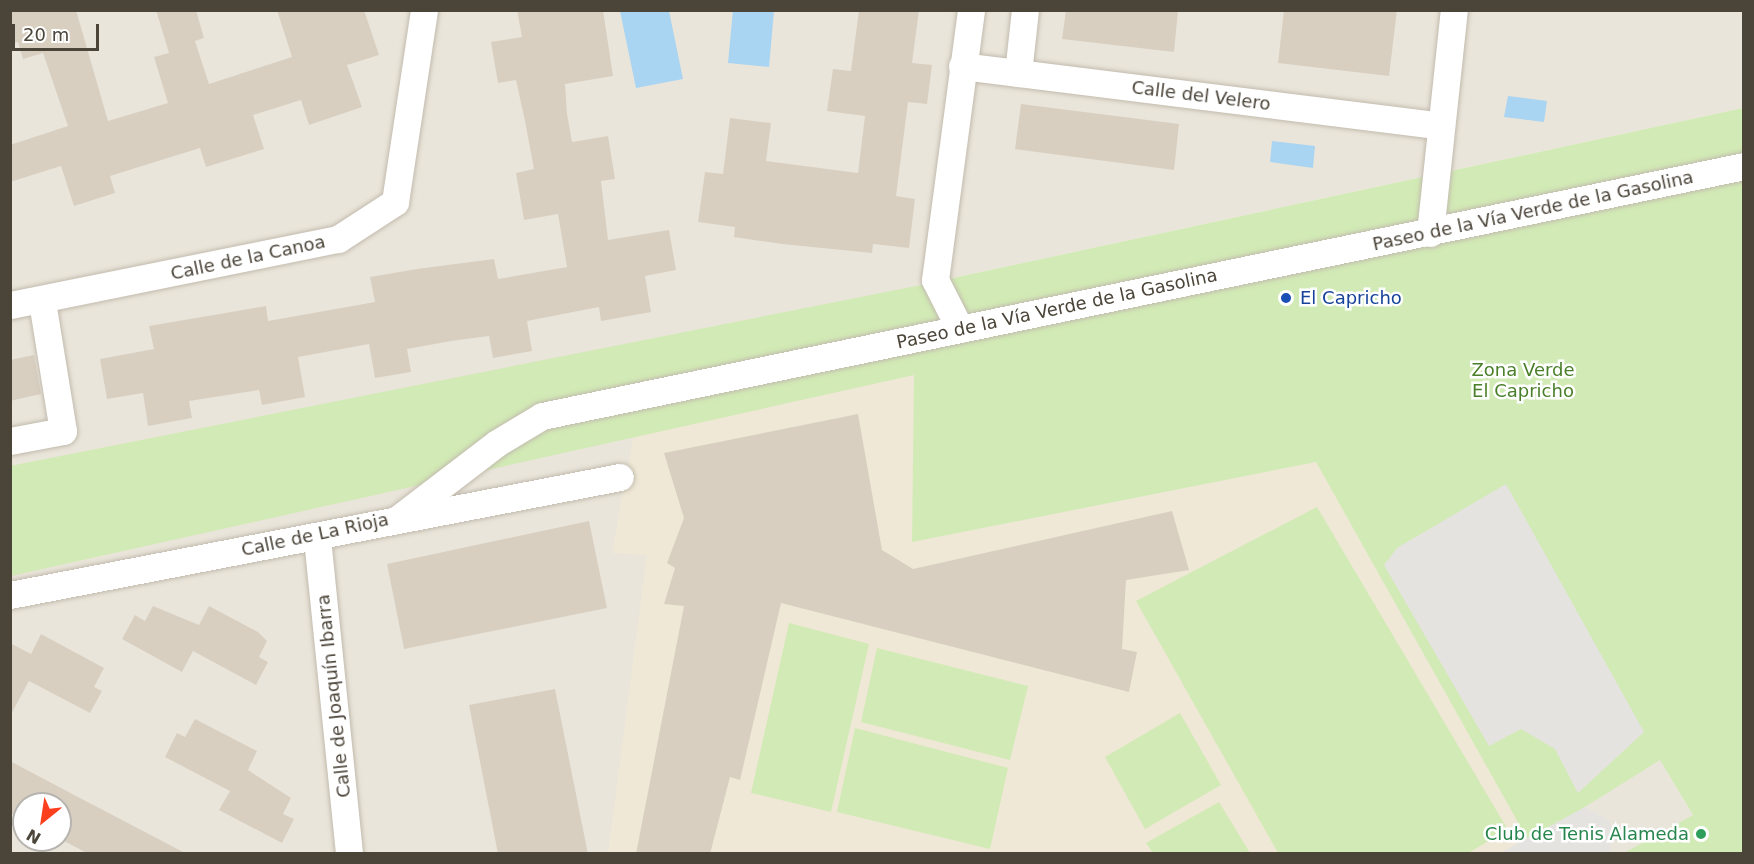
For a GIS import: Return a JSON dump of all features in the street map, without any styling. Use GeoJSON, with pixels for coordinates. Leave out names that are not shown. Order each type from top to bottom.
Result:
{"type":"FeatureCollection","features":[{"type":"Feature","properties":{"kind":"street","name":"Calle de la Canoa"},"geometry":{"type":"LineString","coordinates":[[10,305],[42,301],[338,239],[395,202],[424,10]]}},
{"type":"Feature","properties":{"kind":"street"},"geometry":{"type":"LineString","coordinates":[[960,329],[935,280],[971,10]]}},
{"type":"Feature","properties":{"kind":"street"},"geometry":{"type":"LineString","coordinates":[[1018,73],[1025,10]]}},
{"type":"Feature","properties":{"kind":"street"},"geometry":{"type":"LineString","coordinates":[[1430,233],[1439,125],[1454,10]]}},
{"type":"Feature","properties":{"kind":"street","name":"Calle del Velero"},"geometry":{"type":"LineString","coordinates":[[962,66],[1439,125]]}},
{"type":"Feature","properties":{"kind":"street","name":"Paseo de la Vía Verde de la Gasolina"},"geometry":{"type":"LineString","coordinates":[[399,518],[497,443],[542,416],[1430,233],[1743,166]]}},
{"type":"Feature","properties":{"kind":"street"},"geometry":{"type":"LineString","coordinates":[[10,441],[63,431],[42,301]]}},
{"type":"Feature","properties":{"kind":"street","name":"Calle de La Rioja"},"geometry":{"type":"LineString","coordinates":[[10,595],[317,538],[399,518],[620,477]]}},
{"type":"Feature","properties":{"kind":"street","name":"Calle de Joaquín Ibarra"},"geometry":{"type":"LineString","coordinates":[[317,538],[349,854]]}},
{"type":"Feature","properties":{"kind":"shaded area"},"geometry":{"type":"Polygon","coordinates":[[[10,11],[1743,11],[1743,108],[916,286],[912,542],[1316,462],[1529,842],[1660,759],[1693,815],[1743,853],[11,853],[10,11]]]}},
{"type":"Feature","properties":{"kind":"shaded area"},"geometry":{"type":"Polygon","coordinates":[[[915,375],[912,542],[1316,462],[1529,842],[1507,854],[608,854],[647,555],[612,553],[634,434],[915,375]]]}},
{"type":"Feature","properties":{"kind":"shaded area"},"geometry":{"type":"Polygon","coordinates":[[[1506,484],[1644,732],[1578,793],[1555,749],[1521,729],[1489,746],[1384,565],[1397,548],[1506,484]]]}},
{"type":"Feature","properties":{"kind":"shaded area"},"geometry":{"type":"Polygon","coordinates":[[[1585,807],[1611,822],[1610,853],[1500,853],[1585,807]]]}},
{"type":"Feature","properties":{"kind":"green space","name":"Zona Verde El Capricho"},"geometry":{"type":"Polygon","coordinates":[[[1743,108],[1743,853],[1624,853],[1693,815],[1660,760],[1529,842],[1316,462],[912,542],[914,375],[11,576],[10,466],[916,286],[1743,108]]]}},
{"type":"Feature","properties":{"kind":"green space"},"geometry":{"type":"Polygon","coordinates":[[[1317,507],[1508,830],[1468,853],[1278,853],[1136,601],[1317,507]]]}},
{"type":"Feature","properties":{"kind":"green space"},"geometry":{"type":"Polygon","coordinates":[[[789,623],[869,644],[831,812],[751,793],[789,623]]]}},
{"type":"Feature","properties":{"kind":"green space"},"geometry":{"type":"Polygon","coordinates":[[[877,648],[1028,686],[1010,760],[861,722],[877,648]]]}},
{"type":"Feature","properties":{"kind":"green space"},"geometry":{"type":"Polygon","coordinates":[[[1180,713],[1221,785],[1145,829],[1105,757],[1180,713]]]}},
{"type":"Feature","properties":{"kind":"green space"},"geometry":{"type":"Polygon","coordinates":[[[855,728],[1008,768],[990,849],[837,812],[855,728]]]}},
{"type":"Feature","properties":{"kind":"green space"},"geometry":{"type":"Polygon","coordinates":[[[1219,802],[1250,853],[1153,853],[1146,843],[1219,802]]]}},
{"type":"Feature","properties":{"kind":"water"},"geometry":{"type":"Polygon","coordinates":[[[733,10],[774,11],[769,67],[728,63],[733,10]]]}},
{"type":"Feature","properties":{"kind":"water"},"geometry":{"type":"Polygon","coordinates":[[[620,11],[669,11],[683,79],[636,88],[620,11]]]}},
{"type":"Feature","properties":{"kind":"water"},"geometry":{"type":"Polygon","coordinates":[[[1508,96],[1547,101],[1544,122],[1504,117],[1508,96]]]}},
{"type":"Feature","properties":{"kind":"water"},"geometry":{"type":"Polygon","coordinates":[[[1272,141],[1315,146],[1313,168],[1270,162],[1272,141]]]}},
{"type":"Feature","properties":{"kind":"building"},"geometry":{"type":"Polygon","coordinates":[[[10,10],[76,10],[108,121],[168,103],[154,57],[169,53],[156,10],[196,10],[204,38],[195,41],[209,84],[292,57],[277,10],[364,10],[379,55],[347,65],[362,107],[309,125],[301,100],[253,115],[264,149],[206,167],[200,148],[110,176],[115,193],[74,206],[61,166],[10,182],[10,145],[68,126],[43,53],[23,59],[18,42],[10,44],[10,10]]]}},
{"type":"Feature","properties":{"kind":"building"},"geometry":{"type":"Polygon","coordinates":[[[517,10],[603,10],[613,76],[565,84],[567,114],[572,142],[608,136],[615,179],[601,181],[608,240],[669,230],[676,270],[645,276],[651,312],[601,321],[599,307],[527,321],[532,351],[493,358],[489,336],[407,349],[411,372],[375,378],[369,344],[298,357],[305,397],[262,405],[259,390],[189,401],[192,418],[148,426],[143,393],[107,399],[100,359],[154,349],[149,326],[266,306],[268,321],[375,302],[370,277],[417,269],[494,259],[498,279],[567,267],[558,214],[524,220],[516,173],[534,169],[516,80],[498,83],[491,42],[522,37],[517,10]]]}},
{"type":"Feature","properties":{"kind":"building"},"geometry":{"type":"Polygon","coordinates":[[[859,10],[919,10],[912,63],[932,65],[927,104],[908,102],[896,196],[915,199],[909,248],[873,244],[872,253],[782,244],[734,237],[735,227],[698,222],[705,172],[723,174],[730,118],[771,123],[766,161],[858,173],[865,116],[827,111],[833,69],[851,71],[859,10]]]}},
{"type":"Feature","properties":{"kind":"building"},"geometry":{"type":"Polygon","coordinates":[[[1066,10],[1178,10],[1174,52],[1062,39],[1066,10]]]}},
{"type":"Feature","properties":{"kind":"building"},"geometry":{"type":"Polygon","coordinates":[[[1284,10],[1397,10],[1389,76],[1278,63],[1284,10]]]}},
{"type":"Feature","properties":{"kind":"building"},"geometry":{"type":"Polygon","coordinates":[[[1021,104],[1179,124],[1174,170],[1015,149],[1021,104]]]}},
{"type":"Feature","properties":{"kind":"building"},"geometry":{"type":"Polygon","coordinates":[[[34,355],[41,394],[10,401],[10,360],[34,355]]]}},
{"type":"Feature","properties":{"kind":"building"},"geometry":{"type":"Polygon","coordinates":[[[858,414],[882,550],[913,569],[1172,511],[1189,570],[1126,580],[1122,649],[1137,652],[1129,692],[781,603],[740,780],[730,777],[710,854],[636,854],[684,606],[664,604],[675,568],[667,563],[684,518],[664,453],[858,414]]]}},
{"type":"Feature","properties":{"kind":"building"},"geometry":{"type":"Polygon","coordinates":[[[589,521],[607,608],[404,649],[387,564],[589,521]]]}},
{"type":"Feature","properties":{"kind":"building"},"geometry":{"type":"Polygon","coordinates":[[[153,606],[199,625],[209,606],[258,632],[267,641],[259,657],[268,662],[256,685],[193,651],[182,672],[122,639],[135,615],[145,621],[153,606]]]}},
{"type":"Feature","properties":{"kind":"building"},"geometry":{"type":"Polygon","coordinates":[[[41,634],[104,668],[94,687],[102,691],[90,713],[29,681],[10,716],[10,643],[31,654],[41,634]]]}},
{"type":"Feature","properties":{"kind":"building"},"geometry":{"type":"Polygon","coordinates":[[[555,689],[588,854],[498,854],[469,705],[555,689]]]}},
{"type":"Feature","properties":{"kind":"building"},"geometry":{"type":"Polygon","coordinates":[[[195,719],[257,751],[248,770],[291,798],[283,814],[294,819],[282,843],[219,810],[230,791],[165,757],[177,733],[185,737],[195,719]]]}},
{"type":"Feature","properties":{"kind":"building"},"geometry":{"type":"Polygon","coordinates":[[[10,761],[69,792],[12,792],[12,814],[10,813],[10,761]]]}},
{"type":"Feature","properties":{"kind":"building"},"geometry":{"type":"Polygon","coordinates":[[[72,794],[187,854],[89,854],[72,845],[72,794]]]}},
{"type":"Feature","properties":{"kind":"place","name":"El Capricho"},"geometry":{"type":"Point","coordinates":[1286,298]}},
{"type":"Feature","properties":{"kind":"place","name":"Club de Tenis Alameda"},"geometry":{"type":"Point","coordinates":[1701,834]}}]}
